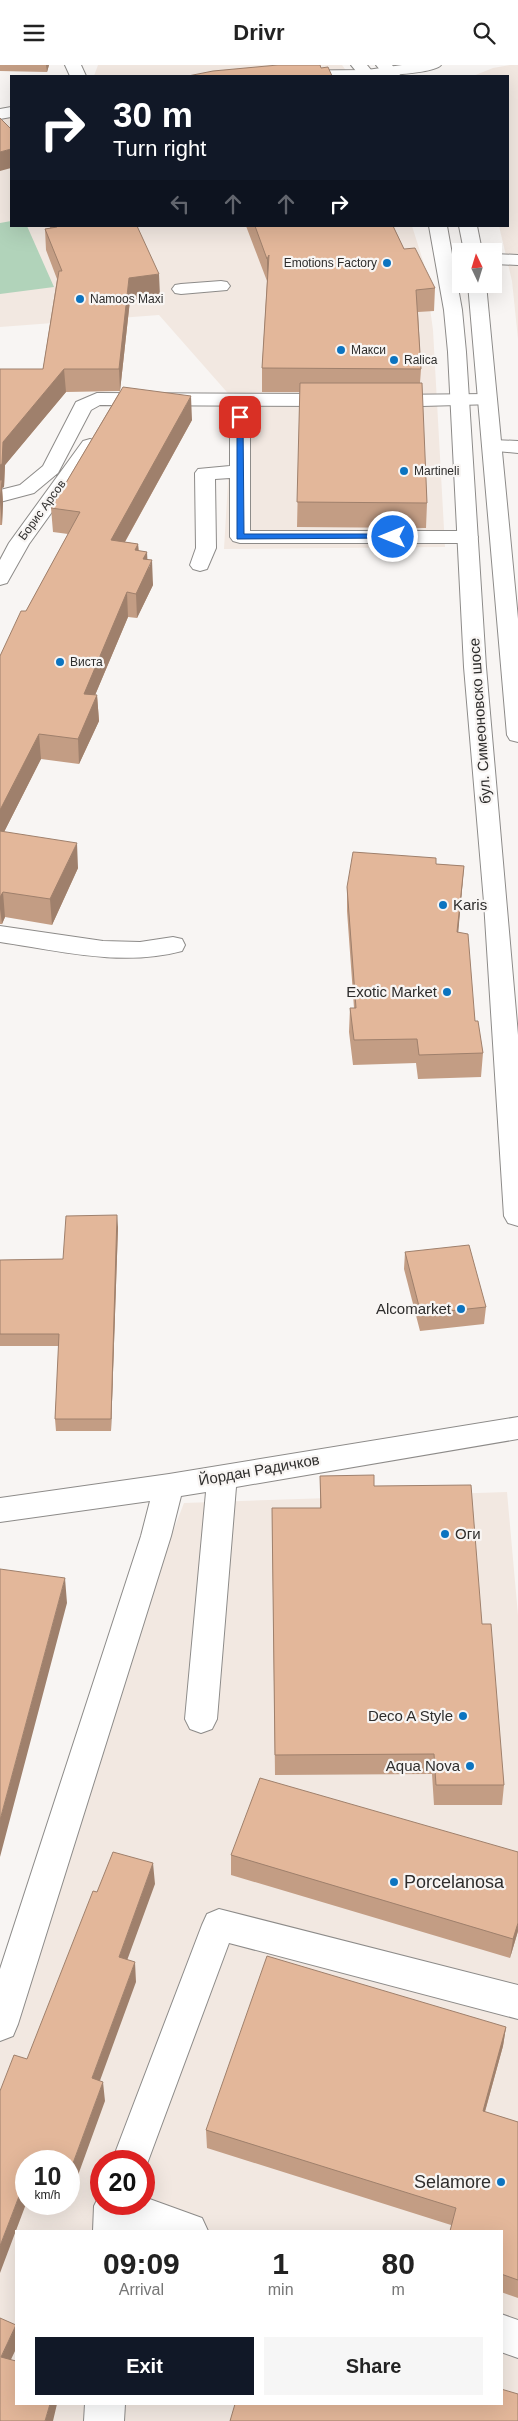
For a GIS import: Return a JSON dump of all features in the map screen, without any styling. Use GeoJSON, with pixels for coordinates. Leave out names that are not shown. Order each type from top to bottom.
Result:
{"type":"FeatureCollection","features":[{"type":"Feature","properties":{"kind":"main road"},"geometry":{"type":"LineString","coordinates":[[284,75],[389,71],[433,65]]}},
{"type":"Feature","properties":{"kind":"main road","name":"бул. Симеоновско шосе"},"geometry":{"type":"LineString","coordinates":[[438,227],[453,310],[475,667],[496,902],[518,1216]]}},
{"type":"Feature","properties":{"kind":"main road"},"geometry":{"type":"LineString","coordinates":[[468,227],[471,243]]}},
{"type":"Feature","properties":{"kind":"main road"},"geometry":{"type":"LineString","coordinates":[[502,259],[518,260]]}},
{"type":"Feature","properties":{"kind":"main road"},"geometry":{"type":"LineString","coordinates":[[181,289],[221,286]]}},
{"type":"Feature","properties":{"kind":"main road"},"geometry":{"type":"LineString","coordinates":[[478,293],[518,735]]}},
{"type":"Feature","properties":{"kind":"main road","name":"Борис Арсов"},"geometry":{"type":"LineString","coordinates":[[0,496],[27,489],[51,469],[83,406],[97,399],[488,401]]}},
{"type":"Feature","properties":{"kind":"main road"},"geometry":{"type":"LineString","coordinates":[[240,417],[240,537]]}},
{"type":"Feature","properties":{"kind":"main road","name":"Борис Арсов"},"geometry":{"type":"LineString","coordinates":[[0,579],[19,543],[90,445]]}},
{"type":"Feature","properties":{"kind":"main road"},"geometry":{"type":"LineString","coordinates":[[492,446],[518,447]]}},
{"type":"Feature","properties":{"kind":"main road"},"geometry":{"type":"LineString","coordinates":[[200,565],[206,548],[205,473],[240,472]]}},
{"type":"Feature","properties":{"kind":"main road"},"geometry":{"type":"LineString","coordinates":[[206,537],[468,537]]}},
{"type":"Feature","properties":{"kind":"main road"},"geometry":{"type":"LineString","coordinates":[[0,934],[103,949],[140,950],[173,945]]}},
{"type":"Feature","properties":{"kind":"main road","name":"Йордан Радичков"},"geometry":{"type":"LineString","coordinates":[[0,1510],[169,1486],[518,1428]]}},
{"type":"Feature","properties":{"kind":"main road"},"geometry":{"type":"LineString","coordinates":[[201,1719],[222,1476]]}},
{"type":"Feature","properties":{"kind":"main road"},"geometry":{"type":"LineString","coordinates":[[0,2024],[156,1536],[169,1486]]}},
{"type":"Feature","properties":{"kind":"main road"},"geometry":{"type":"LineString","coordinates":[[134,2150],[219,1925],[518,2002]]}},
{"type":"Feature","properties":{"kind":"main road"},"geometry":{"type":"LineString","coordinates":[[118,2215],[185,2230]]}},
{"type":"Feature","properties":{"kind":"main road"},"geometry":{"type":"LineString","coordinates":[[503,2334],[518,2339]]}},
{"type":"Feature","properties":{"kind":"main road"},"geometry":{"type":"LineString","coordinates":[[104,2421],[105,2405]]}},
{"type":"Feature","properties":{"kind":"shaded area"},"geometry":{"type":"Polygon","coordinates":[[[98,65],[342,65],[349,75],[94,75],[98,65]]]}},
{"type":"Feature","properties":{"kind":"shaded area"},"geometry":{"type":"Polygon","coordinates":[[[518,65],[518,339],[512,281],[499,227],[509,227],[509,75],[476,75],[493,68],[518,65]]]}},
{"type":"Feature","properties":{"kind":"shaded area"},"geometry":{"type":"Polygon","coordinates":[[[10,112],[10,227],[412,227],[424,264],[433,330],[445,547],[224,549],[233,399],[159,315],[0,327],[0,114],[10,112]]]}},
{"type":"Feature","properties":{"kind":"shaded area"},"geometry":{"type":"Polygon","coordinates":[[[507,1492],[518,1615],[518,2421],[0,2421],[0,1975],[184,1503],[507,1492]]]}},
{"type":"Feature","properties":{"kind":"green space"},"geometry":{"type":"Polygon","coordinates":[[[10,221],[10,227],[27,227],[54,287],[0,294],[0,223],[10,221]]]}},
{"type":"Feature","properties":{"kind":"building"},"geometry":{"type":"Polygon","coordinates":[[[278,65],[320,65],[321,68],[328,67],[332,75],[193,75],[213,71],[278,65]]]}},
{"type":"Feature","properties":{"kind":"building"},"geometry":{"type":"Polygon","coordinates":[[[0,118],[10,128],[10,149],[0,152],[0,118]]]}},
{"type":"Feature","properties":{"kind":"building"},"geometry":{"type":"Polygon","coordinates":[[[57,227],[137,227],[159,274],[129,278],[119,369],[64,369],[3,442],[2,464],[0,465],[0,369],[43,369],[59,271],[62,271],[45,229],[57,227]]]}},
{"type":"Feature","properties":{"kind":"building","name":"Макси"},"geometry":{"type":"Polygon","coordinates":[[[255,227],[393,227],[404,249],[415,248],[435,288],[416,290],[421,369],[262,368],[269,255],[267,259],[255,227]]]}},
{"type":"Feature","properties":{"kind":"building"},"geometry":{"type":"Polygon","coordinates":[[[300,383],[422,383],[427,503],[297,502],[300,383]]]}},
{"type":"Feature","properties":{"kind":"building"},"geometry":{"type":"Polygon","coordinates":[[[123,387],[191,396],[111,540],[138,544],[135,550],[147,552],[143,559],[152,560],[136,594],[127,592],[84,694],[97,695],[78,739],[39,734],[0,810],[0,656],[21,611],[26,611],[80,512],[51,508],[123,387]]]}},
{"type":"Feature","properties":{"kind":"building"},"geometry":{"type":"Polygon","coordinates":[[[0,480],[2,480],[0,502],[0,480]]]}},
{"type":"Feature","properties":{"kind":"building"},"geometry":{"type":"Polygon","coordinates":[[[0,831],[77,843],[50,899],[3,892],[0,897],[0,831]]]}},
{"type":"Feature","properties":{"kind":"building"},"geometry":{"type":"Polygon","coordinates":[[[353,852],[436,858],[436,864],[464,866],[457,932],[468,934],[475,1021],[478,1021],[483,1053],[419,1055],[417,1039],[354,1040],[350,1008],[356,1008],[347,887],[353,852]]]}},
{"type":"Feature","properties":{"kind":"building"},"geometry":{"type":"Polygon","coordinates":[[[117,1215],[111,1419],[55,1419],[59,1334],[0,1334],[0,1260],[63,1259],[66,1216],[117,1215]]]}},
{"type":"Feature","properties":{"kind":"building"},"geometry":{"type":"Polygon","coordinates":[[[469,1245],[486,1307],[421,1314],[405,1252],[469,1245]]]}},
{"type":"Feature","properties":{"kind":"building"},"geometry":{"type":"Polygon","coordinates":[[[374,1475],[374,1486],[471,1485],[482,1624],[491,1624],[504,1785],[436,1785],[434,1754],[275,1755],[272,1508],[321,1508],[320,1476],[374,1475]]]}},
{"type":"Feature","properties":{"kind":"building"},"geometry":{"type":"Polygon","coordinates":[[[0,1569],[65,1578],[0,1820],[0,1569]]]}},
{"type":"Feature","properties":{"kind":"building"},"geometry":{"type":"Polygon","coordinates":[[[260,1778],[518,1852],[518,1923],[513,1939],[231,1855],[260,1778]]]}},
{"type":"Feature","properties":{"kind":"building"},"geometry":{"type":"Polygon","coordinates":[[[113,1852],[153,1863],[119,1957],[135,1962],[92,2078],[103,2082],[78,2150],[15,2150],[15,2207],[0,2246],[0,2091],[14,2055],[27,2059],[93,1891],[97,1892],[113,1852]]]}},
{"type":"Feature","properties":{"kind":"building"},"geometry":{"type":"Polygon","coordinates":[[[267,1956],[506,2027],[483,2111],[518,2122],[518,2280],[503,2275],[503,2230],[450,2230],[456,2208],[206,2130],[267,1956]]]}},
{"type":"Feature","properties":{"kind":"building"},"geometry":{"type":"Polygon","coordinates":[[[0,2318],[15,2325],[1,2357],[15,2361],[15,2405],[50,2405],[45,2421],[0,2421],[0,2318]]]}},
{"type":"Feature","properties":{"kind":"building"},"geometry":{"type":"Polygon","coordinates":[[[503,2390],[518,2394],[518,2421],[230,2421],[235,2405],[503,2405],[503,2390]]]}},
{"type":"Feature","properties":{"kind":"place","name":"Emotions Factory"},"geometry":{"type":"Point","coordinates":[387,263]}},
{"type":"Feature","properties":{"kind":"place","name":"Namoos Maxi"},"geometry":{"type":"Point","coordinates":[80,299]}},
{"type":"Feature","properties":{"kind":"place","name":"Макси"},"geometry":{"type":"Point","coordinates":[341,350]}},
{"type":"Feature","properties":{"kind":"place","name":"Ralica"},"geometry":{"type":"Point","coordinates":[394,360]}},
{"type":"Feature","properties":{"kind":"place","name":"Martineli"},"geometry":{"type":"Point","coordinates":[404,471]}},
{"type":"Feature","properties":{"kind":"place","name":"Виста"},"geometry":{"type":"Point","coordinates":[60,662]}},
{"type":"Feature","properties":{"kind":"place","name":"Karis"},"geometry":{"type":"Point","coordinates":[443,905]}},
{"type":"Feature","properties":{"kind":"place","name":"Exotic Market"},"geometry":{"type":"Point","coordinates":[447,992]}},
{"type":"Feature","properties":{"kind":"place","name":"Alcomarket"},"geometry":{"type":"Point","coordinates":[461,1309]}},
{"type":"Feature","properties":{"kind":"place","name":"Оги"},"geometry":{"type":"Point","coordinates":[445,1534]}},
{"type":"Feature","properties":{"kind":"place","name":"Deco A Style"},"geometry":{"type":"Point","coordinates":[463,1716]}},
{"type":"Feature","properties":{"kind":"place","name":"Aqua Nova"},"geometry":{"type":"Point","coordinates":[470,1766]}},
{"type":"Feature","properties":{"kind":"place","name":"Porcelanosa"},"geometry":{"type":"Point","coordinates":[394,1882]}},
{"type":"Feature","properties":{"kind":"place","name":"Selamore"},"geometry":{"type":"Point","coordinates":[501,2182]}},
{"type":"Feature","properties":{"kind":"route"},"geometry":{"type":"LineString","coordinates":[[240,417],[240,537],[393,537]]}}]}
